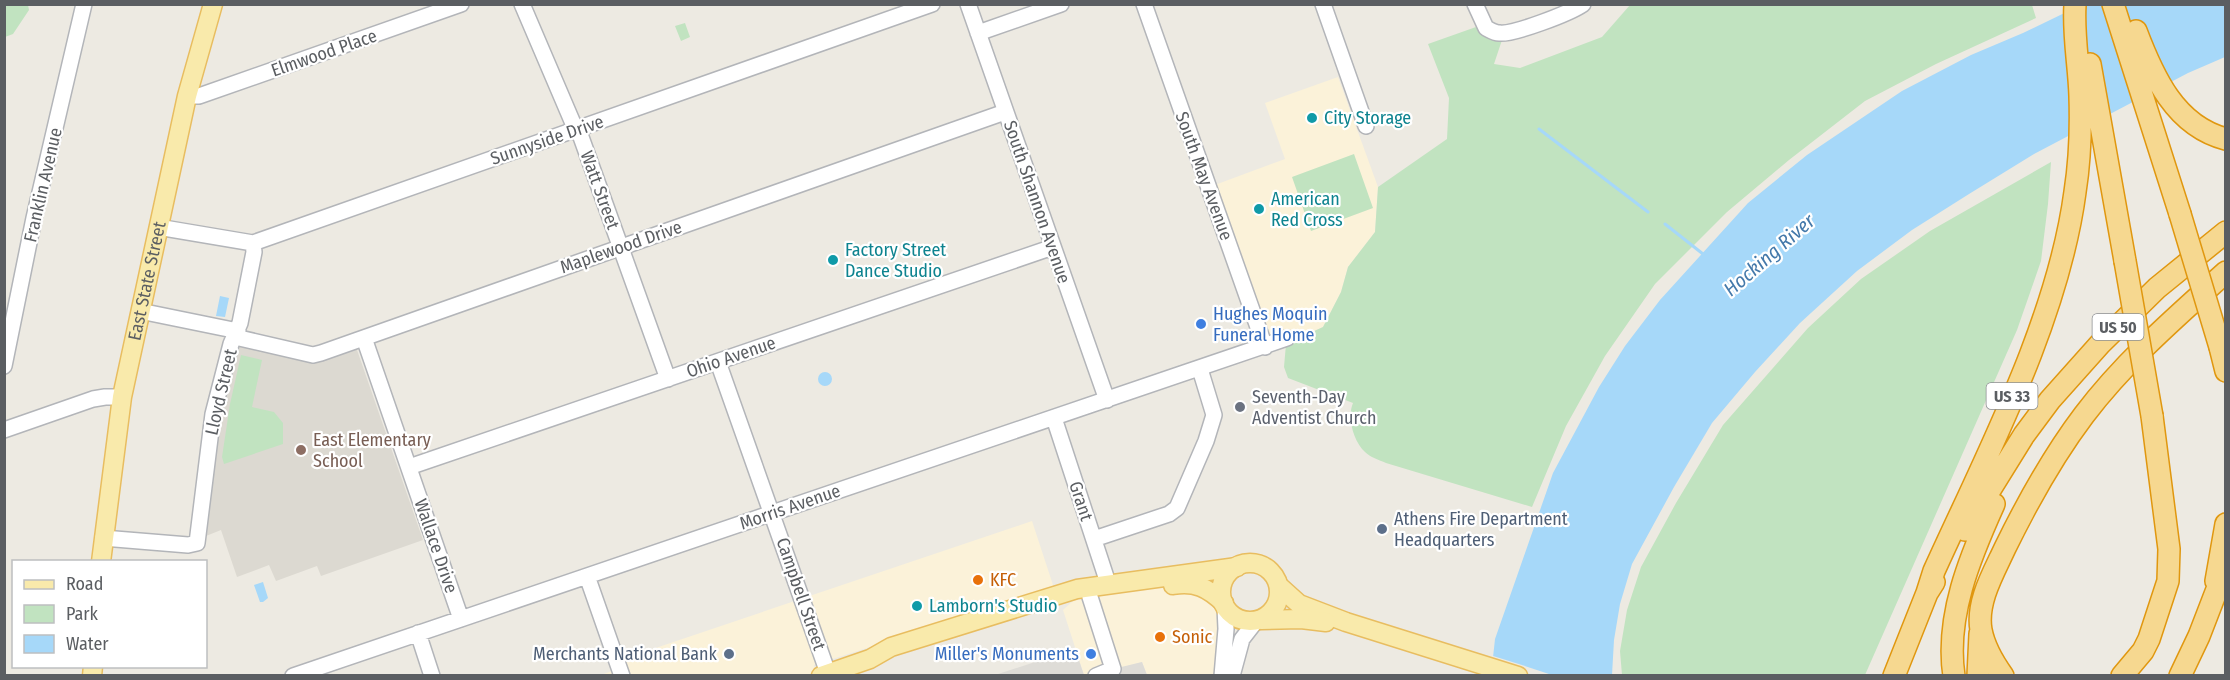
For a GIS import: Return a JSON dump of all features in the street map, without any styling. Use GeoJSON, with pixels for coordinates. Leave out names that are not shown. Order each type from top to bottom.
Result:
{"type":"FeatureCollection","features":[{"type":"Feature","properties":{"kind":"highway"},"geometry":{"type":"LineString","coordinates":[[2114,4],[2180,214],[2226,371]]}},
{"type":"Feature","properties":{"kind":"highway"},"geometry":{"type":"LineString","coordinates":[[2126,4],[2156,79],[2177,108],[2196,127],[2208,134],[2226,139]]}},
{"type":"Feature","properties":{"kind":"highway"},"geometry":{"type":"LineString","coordinates":[[2075,5],[2086,46],[2152,416],[2169,549],[2168,581],[2149,639],[2122,675]]}},
{"type":"Feature","properties":{"kind":"highway","name":"US 33"},"geometry":{"type":"LineString","coordinates":[[1894,675],[1934,572],[2002,421],[2037,334],[2057,274],[2076,191],[2080,96],[2073,28],[2075,5]]}},
{"type":"Feature","properties":{"kind":"highway","name":"US 50"},"geometry":{"type":"LineString","coordinates":[[1927,593],[2024,435],[2050,400],[2100,344],[2157,288],[2226,232]]}},
{"type":"Feature","properties":{"kind":"highway"},"geometry":{"type":"LineString","coordinates":[[1978,675],[1982,610],[1986,593],[1996,567],[2036,487],[2084,415],[2135,357],[2226,272]]}},
{"type":"Feature","properties":{"kind":"highway"},"geometry":{"type":"LineString","coordinates":[[1954,675],[1954,633],[1964,579],[1978,538],[2024,435]]}},
{"type":"Feature","properties":{"kind":"highway"},"geometry":{"type":"LineString","coordinates":[[2213,599],[2226,524]]}},
{"type":"Feature","properties":{"kind":"highway"},"geometry":{"type":"LineString","coordinates":[[2181,671],[2199,636],[2226,566]]}},
{"type":"Feature","properties":{"kind":"highway"},"geometry":{"type":"LineString","coordinates":[[1981,629],[1990,655],[2002,675]]}},
{"type":"Feature","properties":{"kind":"main road","name":"East State Street"},"geometry":{"type":"LineString","coordinates":[[101,560],[122,397],[187,96],[213,4]]}},
{"type":"Feature","properties":{"kind":"main road"},"geometry":{"type":"LineString","coordinates":[[826,675],[870,659],[891,647],[1077,589],[1249,564],[1262,566],[1273,574],[1279,586],[1299,604],[1346,622],[1518,675]]}},
{"type":"Feature","properties":{"kind":"main road"},"geometry":{"type":"LineString","coordinates":[[1224,605],[1222,591],[1224,581],[1237,567]]}},
{"type":"Feature","properties":{"kind":"main road"},"geometry":{"type":"LineString","coordinates":[[870,659],[894,657],[1056,605],[1090,597],[1186,583],[1204,588],[1237,618],[1245,621],[1301,619],[1330,623],[1346,622]]}},
{"type":"Feature","properties":{"kind":"main road"},"geometry":{"type":"LineString","coordinates":[[1258,620],[1271,613],[1276,606],[1279,586]]}},
{"type":"Feature","properties":{"kind":"street","name":"Franklin Avenue"},"geometry":{"type":"LineString","coordinates":[[4,366],[34,218],[84,4]]}},
{"type":"Feature","properties":{"kind":"street","name":"Elmwood Place"},"geometry":{"type":"LineString","coordinates":[[187,96],[199,96],[461,4]]}},
{"type":"Feature","properties":{"kind":"street","name":"Watt Street"},"geometry":{"type":"LineString","coordinates":[[522,4],[577,129],[668,379]]}},
{"type":"Feature","properties":{"kind":"street","name":"Sunnyside Drive"},"geometry":{"type":"LineString","coordinates":[[158,227],[253,243],[932,4]]}},
{"type":"Feature","properties":{"kind":"street","name":"South Shannon Avenue"},"geometry":{"type":"LineString","coordinates":[[968,4],[1107,400]]}},
{"type":"Feature","properties":{"kind":"street"},"geometry":{"type":"LineString","coordinates":[[978,33],[1061,4]]}},
{"type":"Feature","properties":{"kind":"street","name":"South May Avenue"},"geometry":{"type":"LineString","coordinates":[[1144,4],[1265,347]]}},
{"type":"Feature","properties":{"kind":"street"},"geometry":{"type":"LineString","coordinates":[[1323,4],[1366,126]]}},
{"type":"Feature","properties":{"kind":"street"},"geometry":{"type":"LineString","coordinates":[[1475,4],[1480,19],[1486,27],[1500,34],[1548,19],[1583,4]]}},
{"type":"Feature","properties":{"kind":"street","name":"Maplewood Drive"},"geometry":{"type":"LineString","coordinates":[[140,311],[313,355],[1005,112]]}},
{"type":"Feature","properties":{"kind":"street","name":"Lloyd Street"},"geometry":{"type":"LineString","coordinates":[[103,538],[197,543],[213,414],[231,344],[236,334],[254,252],[253,243]]}},
{"type":"Feature","properties":{"kind":"street","name":"Ohio Avenue"},"geometry":{"type":"LineString","coordinates":[[409,467],[1053,247]]}},
{"type":"Feature","properties":{"kind":"street","name":"Wallace Drive"},"geometry":{"type":"LineString","coordinates":[[364,338],[461,619]]}},
{"type":"Feature","properties":{"kind":"street","name":"Morris Avenue"},"geometry":{"type":"LineString","coordinates":[[293,675],[1287,338]]}},
{"type":"Feature","properties":{"kind":"street"},"geometry":{"type":"LineString","coordinates":[[718,362],[772,513]]}},
{"type":"Feature","properties":{"kind":"street"},"geometry":{"type":"LineString","coordinates":[[1094,539],[1169,514],[1177,508],[1215,415],[1200,369]]}},
{"type":"Feature","properties":{"kind":"street"},"geometry":{"type":"LineString","coordinates":[[4,430],[93,399],[122,397]]}},
{"type":"Feature","properties":{"kind":"street","name":"Grant"},"geometry":{"type":"LineString","coordinates":[[1054,418],[1108,583]]}},
{"type":"Feature","properties":{"kind":"street","name":"Campbell Street"},"geometry":{"type":"LineString","coordinates":[[772,513],[826,675]]}},
{"type":"Feature","properties":{"kind":"street"},"geometry":{"type":"LineString","coordinates":[[587,576],[622,675]]}},
{"type":"Feature","properties":{"kind":"street"},"geometry":{"type":"LineString","coordinates":[[1090,597],[1113,669],[1096,675]]}},
{"type":"Feature","properties":{"kind":"street"},"geometry":{"type":"LineString","coordinates":[[1222,675],[1226,629],[1224,605]]}},
{"type":"Feature","properties":{"kind":"street"},"geometry":{"type":"LineString","coordinates":[[1232,675],[1242,639],[1258,620]]}},
{"type":"Feature","properties":{"kind":"street"},"geometry":{"type":"LineString","coordinates":[[418,633],[432,675]]}},
{"type":"Feature","properties":{"kind":"shaded area"},"geometry":{"type":"Polygon","coordinates":[[[1338,77],[1378,187],[1375,232],[1348,267],[1341,292],[1323,327],[1270,350],[1212,186],[1285,159],[1265,103],[1338,77]]]}},
{"type":"Feature","properties":{"kind":"shaded area","name":"East Elementary School"},"geometry":{"type":"Polygon","coordinates":[[[234,343],[315,361],[356,347],[423,540],[321,576],[317,566],[276,581],[269,565],[237,577],[221,530],[206,536],[200,529],[213,433],[234,343]]]}},
{"type":"Feature","properties":{"kind":"shaded area"},"geometry":{"type":"Polygon","coordinates":[[[1032,521],[1054,588],[814,665],[817,675],[599,676],[619,668],[617,661],[1032,521]]]}},
{"type":"Feature","properties":{"kind":"shaded area"},"geometry":{"type":"Polygon","coordinates":[[[1176,585],[1224,603],[1222,675],[1147,675],[1142,662],[1096,675],[1084,675],[1063,610],[1074,600],[1176,585]]]}},
{"type":"Feature","properties":{"kind":"shaded area"},"geometry":{"type":"Polygon","coordinates":[[[1075,649],[1084,675],[995,675],[1075,649]]]}},
{"type":"Feature","properties":{"kind":"shaded area"},"geometry":{"type":"Polygon","coordinates":[[[1142,662],[1147,675],[1096,676],[1113,669],[1142,662]]]}},
{"type":"Feature","properties":{"kind":"green space"},"geometry":{"type":"Polygon","coordinates":[[[5,4],[28,5],[29,10],[13,34],[5,37],[5,4]]]}},
{"type":"Feature","properties":{"kind":"green space"},"geometry":{"type":"Polygon","coordinates":[[[1630,5],[2032,5],[2036,18],[1936,64],[1865,101],[1727,212],[1655,284],[1605,356],[1566,426],[1532,507],[1386,463],[1369,455],[1354,435],[1351,422],[1353,403],[1288,378],[1284,367],[1286,344],[1323,327],[1341,292],[1348,267],[1375,232],[1378,187],[1447,139],[1449,98],[1428,44],[1476,27],[1485,35],[1502,40],[1494,64],[1520,68],[1602,37],[1630,5]]]}},
{"type":"Feature","properties":{"kind":"green space"},"geometry":{"type":"Polygon","coordinates":[[[685,23],[690,37],[681,41],[675,26],[685,23]]]}},
{"type":"Feature","properties":{"kind":"green space"},"geometry":{"type":"Polygon","coordinates":[[[1354,154],[1373,208],[1311,231],[1292,177],[1354,154]]]}},
{"type":"Feature","properties":{"kind":"green space"},"geometry":{"type":"Polygon","coordinates":[[[2051,162],[2041,261],[2017,330],[1865,675],[1622,675],[1620,651],[1627,610],[1641,567],[1723,425],[1808,328],[1861,279],[1930,231],[2051,162]]]}},
{"type":"Feature","properties":{"kind":"green space"},"geometry":{"type":"Polygon","coordinates":[[[241,355],[262,360],[252,407],[274,412],[283,423],[283,444],[224,464],[222,457],[230,404],[241,355]]]}},
{"type":"Feature","properties":{"kind":"water","name":"Hocking River"},"geometry":{"type":"Polygon","coordinates":[[[2081,5],[2225,5],[2225,57],[2188,73],[2034,154],[1969,194],[1912,230],[1857,271],[1800,323],[1712,423],[1632,564],[1620,604],[1614,640],[1612,675],[1491,676],[1495,639],[1553,473],[1599,387],[1625,346],[1660,300],[1748,203],[1807,155],[1902,91],[1971,55],[2081,5]]]}},
{"type":"Feature","properties":{"kind":"water"},"geometry":{"type":"Polygon","coordinates":[[[220,296],[229,298],[225,317],[216,316],[220,296]]]}},
{"type":"Feature","properties":{"kind":"water"},"geometry":{"type":"Polygon","coordinates":[[[825,372],[830,374],[832,379],[830,384],[825,386],[820,384],[818,379],[820,374],[825,372]]]}},
{"type":"Feature","properties":{"kind":"water"},"geometry":{"type":"Polygon","coordinates":[[[263,582],[268,598],[260,602],[254,585],[263,582]]]}},
{"type":"Feature","properties":{"kind":"pier"},"geometry":{"type":"Polygon","coordinates":[[[1490,655],[1522,665],[1555,676],[1488,676],[1490,655]]]}},
{"type":"Feature","properties":{"kind":"waterway"},"geometry":{"type":"LineString","coordinates":[[1539,129],[1648,212]]}},
{"type":"Feature","properties":{"kind":"waterway"},"geometry":{"type":"LineString","coordinates":[[1665,224],[1703,254]]}},
{"type":"Feature","properties":{"kind":"place","name":"City Storage"},"geometry":{"type":"Point","coordinates":[1312,118]}},
{"type":"Feature","properties":{"kind":"place","name":"American Red Cross"},"geometry":{"type":"Point","coordinates":[1259,209]}},
{"type":"Feature","properties":{"kind":"place","name":"Factory Street Dance Studio"},"geometry":{"type":"Point","coordinates":[833,260]}},
{"type":"Feature","properties":{"kind":"place","name":"Hughes Moquin Funeral Home"},"geometry":{"type":"Point","coordinates":[1201,324]}},
{"type":"Feature","properties":{"kind":"place","name":"Seventh-Day Adventist Church"},"geometry":{"type":"Point","coordinates":[1240,407]}},
{"type":"Feature","properties":{"kind":"place","name":"East Elementary School"},"geometry":{"type":"Point","coordinates":[301,450]}},
{"type":"Feature","properties":{"kind":"place","name":"Athens Fire Department Headquarters"},"geometry":{"type":"Point","coordinates":[1382,529]}},
{"type":"Feature","properties":{"kind":"place","name":"KFC"},"geometry":{"type":"Point","coordinates":[978,580]}},
{"type":"Feature","properties":{"kind":"place","name":"Lamborn's Studio"},"geometry":{"type":"Point","coordinates":[917,606]}},
{"type":"Feature","properties":{"kind":"place","name":"Sonic"},"geometry":{"type":"Point","coordinates":[1160,637]}},
{"type":"Feature","properties":{"kind":"place","name":"Merchants National Bank"},"geometry":{"type":"Point","coordinates":[729,654]}},
{"type":"Feature","properties":{"kind":"place","name":"Miller's Monuments"},"geometry":{"type":"Point","coordinates":[1091,654]}}]}
